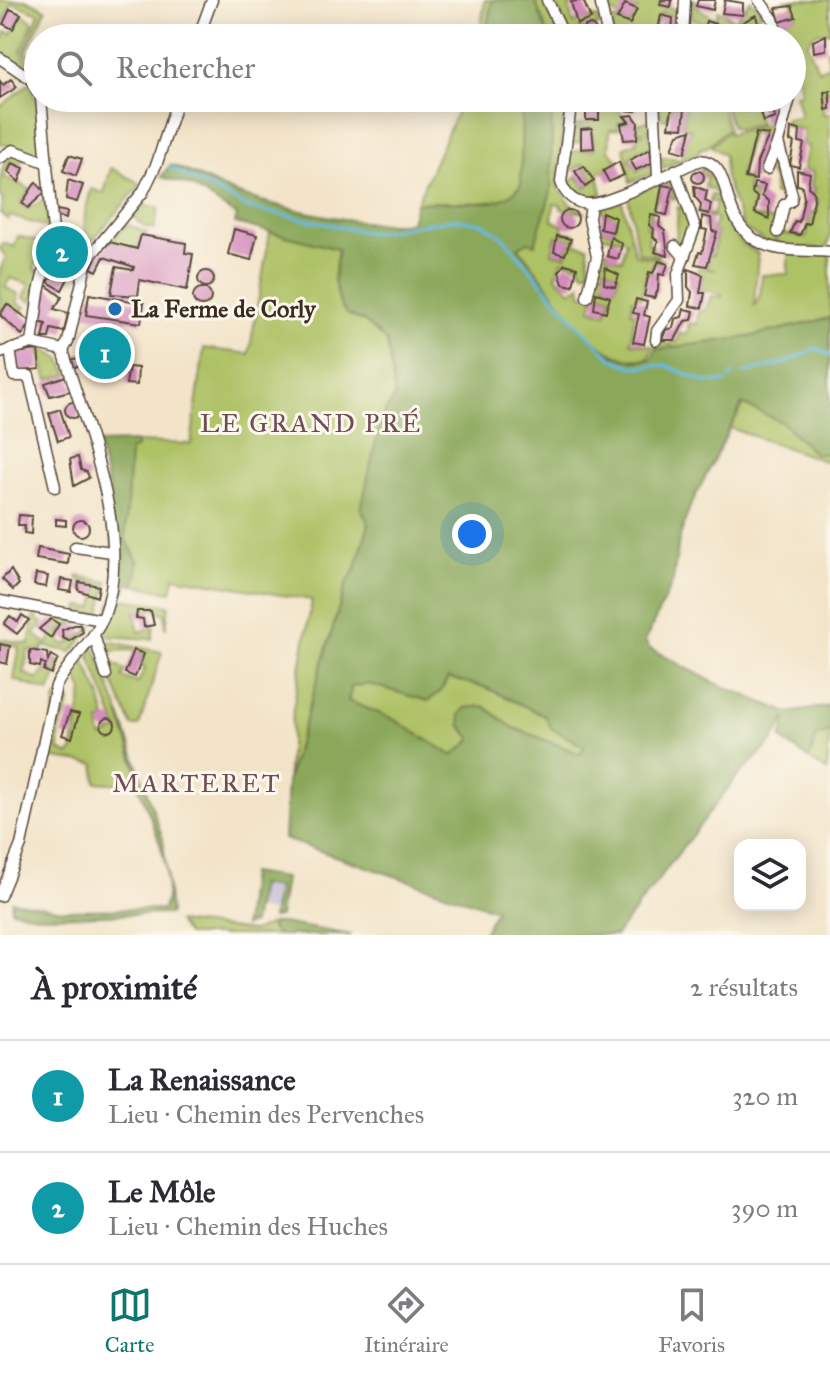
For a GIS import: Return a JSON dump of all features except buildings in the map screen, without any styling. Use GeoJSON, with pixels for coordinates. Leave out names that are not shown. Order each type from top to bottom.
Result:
{"type":"FeatureCollection","features":[{"type":"Feature","properties":{"kind":"street"},"geometry":{"type":"LineString","coordinates":[[203,24],[212,0]]}},
{"type":"Feature","properties":{"kind":"street"},"geometry":{"type":"LineString","coordinates":[[547,0],[558,24]]}},
{"type":"Feature","properties":{"kind":"street"},"geometry":{"type":"LineString","coordinates":[[600,0],[605,24]]}},
{"type":"Feature","properties":{"kind":"street"},"geometry":{"type":"LineString","coordinates":[[684,24],[685,0]]}},
{"type":"Feature","properties":{"kind":"street"},"geometry":{"type":"LineString","coordinates":[[759,0],[774,24]]}},
{"type":"Feature","properties":{"kind":"street"},"geometry":{"type":"LineString","coordinates":[[0,58],[24,74]]}},
{"type":"Feature","properties":{"kind":"street"},"geometry":{"type":"LineString","coordinates":[[32,343],[39,292],[53,238],[42,112]]}},
{"type":"Feature","properties":{"kind":"street"},"geometry":{"type":"LineString","coordinates":[[0,896],[19,851],[56,686],[68,664],[94,635],[110,595],[112,552],[98,459],[63,350],[68,342],[87,260],[143,192],[157,163],[173,112]]}},
{"type":"Feature","properties":{"kind":"street"},"geometry":{"type":"LineString","coordinates":[[570,112],[561,182],[570,197],[591,204],[700,160],[710,161],[718,167],[732,215],[744,232],[774,248],[830,252]]}},
{"type":"Feature","properties":{"kind":"street"},"geometry":{"type":"LineString","coordinates":[[655,112],[658,177]]}},
{"type":"Feature","properties":{"kind":"street"},"geometry":{"type":"LineString","coordinates":[[767,169],[786,112]]}},
{"type":"Feature","properties":{"kind":"street"},"geometry":{"type":"LineString","coordinates":[[778,142],[792,195],[791,201],[784,205],[778,232]]}},
{"type":"Feature","properties":{"kind":"street"},"geometry":{"type":"LineString","coordinates":[[0,158],[13,150],[45,162]]}},
{"type":"Feature","properties":{"kind":"street"},"geometry":{"type":"LineString","coordinates":[[656,340],[657,331],[679,300],[678,274],[691,243],[694,221],[675,170]]}},
{"type":"Feature","properties":{"kind":"street"},"geometry":{"type":"LineString","coordinates":[[587,297],[597,257],[589,219],[591,204]]}},
{"type":"Feature","properties":{"kind":"street"},"geometry":{"type":"LineString","coordinates":[[675,246],[684,257]]}},
{"type":"Feature","properties":{"kind":"street"},"geometry":{"type":"LineString","coordinates":[[55,487],[29,376],[14,376],[5,351],[32,343],[63,350]]}},
{"type":"Feature","properties":{"kind":"street"},"geometry":{"type":"LineString","coordinates":[[75,547],[112,552]]}},
{"type":"Feature","properties":{"kind":"street"},"geometry":{"type":"LineString","coordinates":[[0,601],[102,620]]}},
{"type":"Feature","properties":{"kind":"street"},"geometry":{"type":"LineString","coordinates":[[94,635],[106,675]]}},
{"type":"Feature","properties":{"kind":"shaded area"},"geometry":{"type":"Polygon","coordinates":[[[260,885],[277,888],[273,912],[256,909],[260,885]]]}},
{"type":"Feature","properties":{"kind":"green space"},"geometry":{"type":"Polygon","coordinates":[[[0,0],[27,0],[46,9],[39,24],[35,24],[39,13],[12,3],[0,28],[0,0]]]}},
{"type":"Feature","properties":{"kind":"green space"},"geometry":{"type":"Polygon","coordinates":[[[485,0],[515,0],[519,24],[481,24],[485,0]]]}},
{"type":"Feature","properties":{"kind":"green space"},"geometry":{"type":"Polygon","coordinates":[[[492,0],[535,0],[544,24],[488,24],[492,0]]]}},
{"type":"Feature","properties":{"kind":"green space"},"geometry":{"type":"Polygon","coordinates":[[[535,0],[543,0],[554,24],[544,24],[535,0]]]}},
{"type":"Feature","properties":{"kind":"green space"},"geometry":{"type":"Polygon","coordinates":[[[554,0],[577,0],[569,8],[573,23],[598,17],[600,24],[565,24],[554,0]]]}},
{"type":"Feature","properties":{"kind":"green space"},"geometry":{"type":"Polygon","coordinates":[[[602,0],[661,0],[661,6],[680,10],[677,24],[673,24],[674,16],[661,13],[656,24],[630,24],[637,9],[625,4],[620,17],[604,8],[602,0]]]}},
{"type":"Feature","properties":{"kind":"green space"},"geometry":{"type":"Polygon","coordinates":[[[689,0],[696,0],[695,6],[716,19],[718,10],[735,20],[751,0],[763,13],[743,24],[707,24],[693,19],[689,0]]]}},
{"type":"Feature","properties":{"kind":"green space"},"geometry":{"type":"Polygon","coordinates":[[[784,0],[830,0],[830,32],[816,33],[807,43],[818,70],[829,66],[827,51],[830,51],[830,91],[823,92],[823,114],[830,114],[830,237],[827,249],[776,247],[779,233],[806,237],[811,212],[816,213],[818,201],[813,200],[813,172],[803,169],[808,147],[802,143],[804,130],[784,125],[786,119],[806,112],[806,24],[779,22],[796,16],[792,6],[795,2],[784,0]]]}},
{"type":"Feature","properties":{"kind":"green space"},"geometry":{"type":"Polygon","coordinates":[[[22,13],[33,22],[24,24],[21,52],[24,70],[0,53],[0,37],[4,38],[6,32],[12,34],[22,13]]]}},
{"type":"Feature","properties":{"kind":"green space"},"geometry":{"type":"Polygon","coordinates":[[[612,19],[630,24],[612,24],[612,19]]]}},
{"type":"Feature","properties":{"kind":"green space"},"geometry":{"type":"Polygon","coordinates":[[[24,88],[24,112],[38,112],[39,156],[0,143],[0,107],[24,88]]]}},
{"type":"Feature","properties":{"kind":"green space"},"geometry":{"type":"Polygon","coordinates":[[[457,112],[522,112],[521,184],[512,194],[487,202],[416,204],[457,112]]]}},
{"type":"Feature","properties":{"kind":"green space"},"geometry":{"type":"Polygon","coordinates":[[[522,112],[552,112],[551,191],[535,244],[528,242],[518,248],[585,332],[618,357],[634,361],[652,359],[655,350],[748,337],[830,318],[830,454],[815,454],[782,422],[742,404],[689,509],[679,540],[673,581],[645,641],[649,648],[713,682],[788,713],[830,706],[830,732],[817,736],[809,759],[781,739],[786,717],[773,741],[736,778],[616,935],[482,935],[496,910],[284,839],[287,781],[346,584],[355,570],[369,524],[361,509],[381,419],[395,396],[387,342],[365,322],[347,314],[340,304],[334,280],[338,249],[235,223],[237,216],[191,186],[161,177],[170,165],[233,192],[270,203],[374,223],[411,222],[416,204],[487,202],[512,194],[521,184],[522,112]],[[448,678],[440,692],[428,701],[369,684],[352,686],[348,701],[393,719],[453,756],[472,739],[461,726],[460,715],[465,708],[484,706],[512,727],[581,754],[584,746],[551,728],[545,716],[485,687],[448,678]]]}},
{"type":"Feature","properties":{"kind":"green space"},"geometry":{"type":"Polygon","coordinates":[[[552,112],[565,112],[557,186],[570,204],[586,213],[561,209],[561,205],[554,204],[552,220],[563,226],[562,231],[576,234],[577,241],[556,236],[552,253],[566,256],[569,243],[588,246],[590,273],[581,271],[580,265],[562,261],[556,276],[571,291],[581,285],[582,295],[594,297],[591,309],[606,314],[611,297],[591,291],[599,270],[607,272],[604,284],[615,287],[619,275],[600,266],[601,250],[608,251],[607,256],[622,260],[626,240],[598,235],[595,227],[613,232],[616,219],[602,208],[622,201],[635,255],[662,260],[653,264],[651,273],[647,272],[641,297],[633,299],[631,312],[635,314],[631,343],[653,346],[649,358],[629,358],[610,351],[592,338],[559,302],[518,248],[528,241],[535,243],[551,192],[552,112]]]}},
{"type":"Feature","properties":{"kind":"green space"},"geometry":{"type":"Polygon","coordinates":[[[600,112],[620,112],[628,122],[618,123],[619,129],[610,130],[609,150],[619,162],[598,174],[602,194],[582,197],[574,193],[568,184],[577,176],[585,188],[594,181],[583,164],[568,173],[570,152],[595,149],[592,127],[578,129],[580,142],[571,144],[574,126],[599,119],[600,112]]]}},
{"type":"Feature","properties":{"kind":"green space"},"geometry":{"type":"Polygon","coordinates":[[[660,112],[669,112],[667,119],[661,119],[660,112]]]}},
{"type":"Feature","properties":{"kind":"green space"},"geometry":{"type":"Polygon","coordinates":[[[684,112],[723,112],[728,128],[707,147],[699,149],[699,153],[663,168],[661,157],[681,159],[691,129],[683,129],[684,112]]]}},
{"type":"Feature","properties":{"kind":"green space"},"geometry":{"type":"Polygon","coordinates":[[[727,112],[756,112],[759,124],[737,129],[732,127],[727,112]]]}},
{"type":"Feature","properties":{"kind":"green space"},"geometry":{"type":"Polygon","coordinates":[[[653,119],[654,128],[648,129],[653,146],[639,150],[629,159],[637,171],[648,165],[655,172],[630,182],[624,147],[637,142],[637,136],[643,134],[642,131],[636,132],[635,125],[653,119]]]}},
{"type":"Feature","properties":{"kind":"green space"},"geometry":{"type":"Polygon","coordinates":[[[777,121],[775,136],[751,132],[740,177],[749,179],[747,189],[756,195],[750,216],[776,221],[774,246],[743,228],[725,178],[724,155],[711,146],[728,131],[729,134],[777,121]]]}},
{"type":"Feature","properties":{"kind":"green space"},"geometry":{"type":"Polygon","coordinates":[[[16,153],[26,158],[18,164],[11,161],[4,177],[30,189],[21,203],[27,209],[46,199],[50,228],[10,216],[8,220],[0,213],[2,170],[7,160],[16,153]]]}},
{"type":"Feature","properties":{"kind":"green space"},"geometry":{"type":"Polygon","coordinates":[[[774,159],[789,191],[786,199],[773,194],[774,181],[769,174],[774,159]]]}},
{"type":"Feature","properties":{"kind":"green space"},"geometry":{"type":"Polygon","coordinates":[[[700,167],[717,180],[722,189],[738,239],[758,254],[754,307],[760,295],[762,275],[788,274],[788,252],[830,254],[830,318],[748,337],[655,350],[658,341],[671,345],[672,341],[677,342],[680,333],[687,334],[689,323],[697,324],[699,310],[705,311],[711,296],[722,297],[722,294],[700,289],[703,275],[698,273],[698,268],[715,270],[707,268],[709,255],[713,255],[717,232],[712,231],[717,219],[693,211],[713,215],[716,202],[724,201],[710,202],[711,195],[717,196],[718,193],[705,187],[707,176],[702,175],[700,167]]]}},
{"type":"Feature","properties":{"kind":"green space"},"geometry":{"type":"Polygon","coordinates":[[[111,168],[141,184],[83,251],[85,214],[91,189],[104,193],[111,168]]]}},
{"type":"Feature","properties":{"kind":"green space"},"geometry":{"type":"Polygon","coordinates":[[[673,177],[678,188],[676,199],[671,198],[673,187],[663,185],[646,227],[650,228],[648,244],[653,246],[652,253],[659,254],[658,257],[638,253],[628,196],[673,177]]]}},
{"type":"Feature","properties":{"kind":"green space"},"geometry":{"type":"Polygon","coordinates":[[[143,205],[159,208],[154,229],[143,226],[134,217],[143,205]]]}},
{"type":"Feature","properties":{"kind":"green space"},"geometry":{"type":"Polygon","coordinates":[[[678,207],[685,208],[690,224],[683,247],[676,242],[678,207]]]}},
{"type":"Feature","properties":{"kind":"green space"},"geometry":{"type":"Polygon","coordinates":[[[127,224],[147,233],[141,236],[137,249],[110,242],[127,224]]]}},
{"type":"Feature","properties":{"kind":"green space"},"geometry":{"type":"Polygon","coordinates":[[[270,232],[338,249],[334,276],[340,304],[347,314],[365,322],[387,342],[395,396],[381,419],[362,509],[369,524],[355,570],[346,584],[287,781],[293,709],[312,600],[174,577],[171,592],[134,585],[139,561],[125,539],[130,449],[135,449],[136,442],[191,444],[204,348],[249,354],[270,232]]]}},
{"type":"Feature","properties":{"kind":"green space"},"geometry":{"type":"Polygon","coordinates":[[[18,236],[48,244],[45,263],[37,261],[34,269],[42,273],[33,302],[24,298],[29,284],[10,278],[5,287],[19,294],[17,303],[25,307],[20,313],[7,304],[0,312],[0,270],[6,257],[0,249],[3,243],[14,247],[18,236]]]}},
{"type":"Feature","properties":{"kind":"green space"},"geometry":{"type":"Polygon","coordinates":[[[38,347],[60,358],[69,374],[48,380],[38,347]]]}},
{"type":"Feature","properties":{"kind":"green space"},"geometry":{"type":"Polygon","coordinates":[[[744,404],[782,422],[815,454],[830,454],[830,463],[730,428],[744,404]]]}},
{"type":"Feature","properties":{"kind":"green space"},"geometry":{"type":"Polygon","coordinates":[[[136,442],[136,449],[130,450],[125,539],[135,555],[138,571],[134,585],[127,584],[126,591],[115,590],[110,494],[98,443],[136,442]]]}},
{"type":"Feature","properties":{"kind":"green space"},"geometry":{"type":"Polygon","coordinates":[[[78,576],[108,582],[100,613],[79,612],[80,606],[93,608],[100,585],[77,580],[78,576]]]}},
{"type":"Feature","properties":{"kind":"green space"},"geometry":{"type":"Polygon","coordinates":[[[113,598],[169,605],[166,629],[165,614],[153,609],[134,612],[139,632],[154,627],[152,639],[104,636],[101,631],[113,598]]]}},
{"type":"Feature","properties":{"kind":"green space"},"geometry":{"type":"Polygon","coordinates":[[[35,610],[38,611],[37,620],[43,622],[35,635],[47,644],[61,618],[54,614],[82,619],[61,630],[60,642],[66,645],[93,626],[72,652],[43,646],[42,651],[28,650],[24,673],[38,680],[44,670],[57,661],[61,663],[49,692],[14,680],[19,647],[0,643],[0,639],[29,644],[35,610]]]}},
{"type":"Feature","properties":{"kind":"green space"},"geometry":{"type":"Polygon","coordinates":[[[92,641],[117,706],[139,778],[138,785],[96,782],[95,764],[47,757],[56,698],[60,695],[70,702],[59,731],[59,750],[69,755],[73,749],[83,691],[72,666],[82,656],[100,695],[106,719],[99,722],[101,737],[118,730],[90,657],[92,641]]]}},
{"type":"Feature","properties":{"kind":"green space"},"geometry":{"type":"Polygon","coordinates":[[[106,641],[162,652],[139,726],[132,726],[106,666],[113,663],[125,670],[122,677],[138,683],[145,668],[141,666],[144,654],[132,650],[106,651],[106,641]]]}},
{"type":"Feature","properties":{"kind":"green space"},"geometry":{"type":"Polygon","coordinates":[[[448,678],[485,687],[546,716],[551,728],[584,746],[581,755],[512,727],[484,706],[466,708],[460,715],[472,739],[454,756],[393,719],[348,701],[352,686],[369,684],[428,701],[440,692],[448,678]]]}},
{"type":"Feature","properties":{"kind":"green space"},"geometry":{"type":"Polygon","coordinates":[[[120,714],[163,839],[166,873],[161,846],[138,785],[139,778],[120,714]]]}},
{"type":"Feature","properties":{"kind":"green space"},"geometry":{"type":"Polygon","coordinates":[[[830,732],[827,771],[809,759],[811,744],[817,736],[830,732]]]}},
{"type":"Feature","properties":{"kind":"green space"},"geometry":{"type":"Polygon","coordinates":[[[250,873],[285,878],[279,916],[272,918],[277,888],[260,885],[253,923],[244,926],[250,873]]]}},
{"type":"Feature","properties":{"kind":"green space"},"geometry":{"type":"Polygon","coordinates":[[[167,880],[170,914],[41,916],[11,910],[12,901],[64,910],[163,909],[167,880]]]}},
{"type":"Feature","properties":{"kind":"green space"},"geometry":{"type":"Polygon","coordinates":[[[178,922],[253,931],[273,923],[271,929],[280,935],[187,935],[178,922]]]}},
{"type":"Feature","properties":{"kind":"green space"},"geometry":{"type":"Polygon","coordinates":[[[273,923],[351,935],[280,935],[271,929],[273,923]]]}},
{"type":"Feature","properties":{"kind":"waterway"},"geometry":{"type":"LineString","coordinates":[[169,167],[249,208],[371,233],[454,219],[482,223],[502,236],[577,324],[613,359],[633,367],[665,365],[705,382],[727,382]]}},
{"type":"Feature","properties":{"kind":"waterway"},"geometry":{"type":"LineString","coordinates":[[744,373],[785,363],[816,348],[830,355]]}},
{"type":"Feature","properties":{"kind":"waterway"},"geometry":{"type":"LineString","coordinates":[[730,377],[733,374]]}},
{"type":"Feature","properties":{"kind":"place","name":"Le Môle"},"geometry":{"type":"Point","coordinates":[62,252]}},
{"type":"Feature","properties":{"kind":"place","name":"La Ferme de Corly"},"geometry":{"type":"Point","coordinates":[115,309]}},
{"type":"Feature","properties":{"kind":"place","name":"La Renaissance"},"geometry":{"type":"Point","coordinates":[105,353]}},
{"type":"Feature","properties":{"kind":"district","name":"LE GRAND PRÉ"},"geometry":{"type":"Point","coordinates":[311,423]}},
{"type":"Feature","properties":{"kind":"district","name":"MARTERET"},"geometry":{"type":"Point","coordinates":[197,783]}}]}
